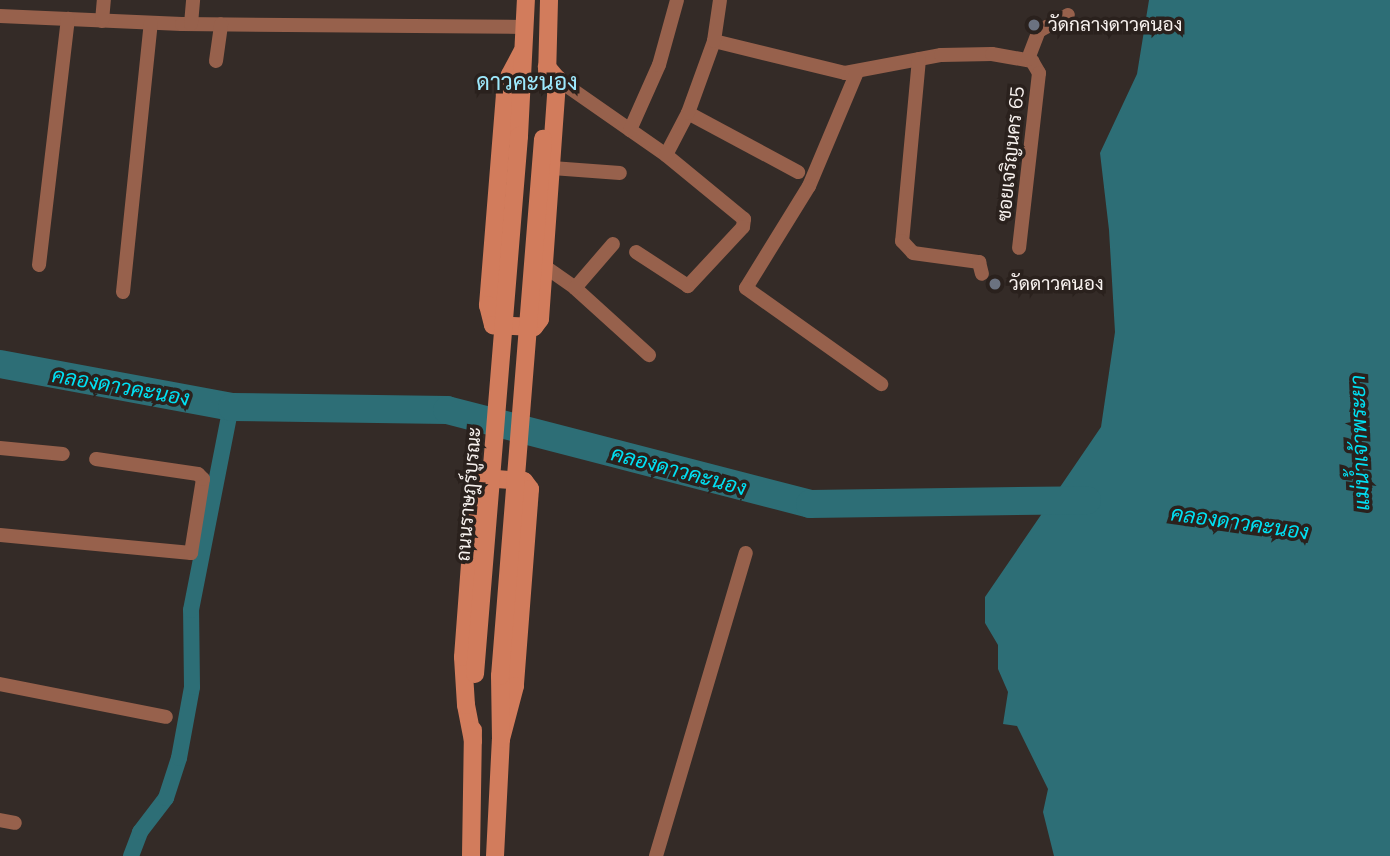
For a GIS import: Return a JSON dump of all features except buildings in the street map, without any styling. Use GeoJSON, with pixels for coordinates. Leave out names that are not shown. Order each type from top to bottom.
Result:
{"type":"FeatureCollection","features":[{"type":"Feature","properties":{"kind":"main road","name":"ถนนราษฎร์บูรณะ"},"geometry":{"type":"LineString","coordinates":[[471,856],[475,674],[519,136],[526,0]]}},
{"type":"Feature","properties":{"kind":"main road"},"geometry":{"type":"LineString","coordinates":[[522,52],[510,75],[505,94],[488,306],[493,325],[534,327],[540,319],[552,167],[549,0]]}},
{"type":"Feature","properties":{"kind":"main road"},"geometry":{"type":"LineString","coordinates":[[495,856],[501,739],[500,676],[543,139],[552,74]]}},
{"type":"Feature","properties":{"kind":"main road"},"geometry":{"type":"LineString","coordinates":[[473,741],[466,705],[463,657],[476,486],[483,478],[524,481],[530,489],[515,685],[501,739]]}},
{"type":"Feature","properties":{"kind":"street"},"geometry":{"type":"LineString","coordinates":[[102,20],[104,0]]}},
{"type":"Feature","properties":{"kind":"street"},"geometry":{"type":"LineString","coordinates":[[191,24],[192,0]]}},
{"type":"Feature","properties":{"kind":"street"},"geometry":{"type":"LineString","coordinates":[[630,130],[659,65],[677,0]]}},
{"type":"Feature","properties":{"kind":"street"},"geometry":{"type":"LineString","coordinates":[[666,155],[688,113],[714,41],[720,0]]}},
{"type":"Feature","properties":{"kind":"street"},"geometry":{"type":"LineString","coordinates":[[1028,59],[1039,31],[1055,19],[1069,15]]}},
{"type":"Feature","properties":{"kind":"street"},"geometry":{"type":"LineString","coordinates":[[0,16],[191,24],[524,27]]}},
{"type":"Feature","properties":{"kind":"street"},"geometry":{"type":"LineString","coordinates":[[38,265],[68,19]]}},
{"type":"Feature","properties":{"kind":"street"},"geometry":{"type":"LineString","coordinates":[[123,292],[151,23]]}},
{"type":"Feature","properties":{"kind":"street"},"geometry":{"type":"LineString","coordinates":[[216,61],[221,24]]}},
{"type":"Feature","properties":{"kind":"street","name":"ซอยเจริญนคร 65"},"geometry":{"type":"LineString","coordinates":[[714,41],[845,72],[941,55],[992,54],[1028,59],[1036,64],[1039,73],[1019,248]]}},
{"type":"Feature","properties":{"kind":"street"},"geometry":{"type":"LineString","coordinates":[[919,59],[902,241],[911,252],[977,261],[981,264],[982,274]]}},
{"type":"Feature","properties":{"kind":"street"},"geometry":{"type":"LineString","coordinates":[[857,72],[809,186],[746,288],[881,384]]}},
{"type":"Feature","properties":{"kind":"street"},"geometry":{"type":"LineString","coordinates":[[552,74],[666,155],[744,219],[743,227],[688,286],[636,252]]}},
{"type":"Feature","properties":{"kind":"street"},"geometry":{"type":"LineString","coordinates":[[688,113],[798,172]]}},
{"type":"Feature","properties":{"kind":"street"},"geometry":{"type":"LineString","coordinates":[[552,167],[620,173]]}},
{"type":"Feature","properties":{"kind":"street"},"geometry":{"type":"LineString","coordinates":[[575,288],[613,244]]}},
{"type":"Feature","properties":{"kind":"street"},"geometry":{"type":"LineString","coordinates":[[544,266],[575,288],[649,355]]}},
{"type":"Feature","properties":{"kind":"street"},"geometry":{"type":"LineString","coordinates":[[0,448],[63,454]]}},
{"type":"Feature","properties":{"kind":"street"},"geometry":{"type":"LineString","coordinates":[[0,536],[191,553],[203,479],[198,474],[96,459]]}},
{"type":"Feature","properties":{"kind":"street"},"geometry":{"type":"LineString","coordinates":[[656,856],[746,553]]}},
{"type":"Feature","properties":{"kind":"street"},"geometry":{"type":"LineString","coordinates":[[0,684],[166,717]]}},
{"type":"Feature","properties":{"kind":"water","name":"แม่น้ำเจ้าพระยา"},"geometry":{"type":"Polygon","coordinates":[[[1149,0],[1390,0],[1390,856],[1054,856],[1043,812],[1048,789],[1017,726],[1003,724],[1008,692],[998,669],[998,645],[985,623],[985,597],[1101,427],[1115,332],[1109,230],[1100,153],[1137,74],[1149,0]]]}},
{"type":"Feature","properties":{"kind":"waterway","name":"คลองดาวคะนอง"},"geometry":{"type":"LineString","coordinates":[[0,364],[232,407],[447,410],[810,504],[1087,500]]}},
{"type":"Feature","properties":{"kind":"waterway"},"geometry":{"type":"LineString","coordinates":[[131,856],[140,832],[166,798],[179,758],[192,687],[191,610],[231,406]]}},
{"type":"Feature","properties":{"kind":"place","name":"วัดกลางดาวคนอง"},"geometry":{"type":"Point","coordinates":[1034,25]}},
{"type":"Feature","properties":{"kind":"place","name":"วัดดาวคนอง"},"geometry":{"type":"Point","coordinates":[995,284]}},
{"type":"Feature","properties":{"kind":"district","name":"ดาวคะนอง"},"geometry":{"type":"Point","coordinates":[527,82]}}]}
